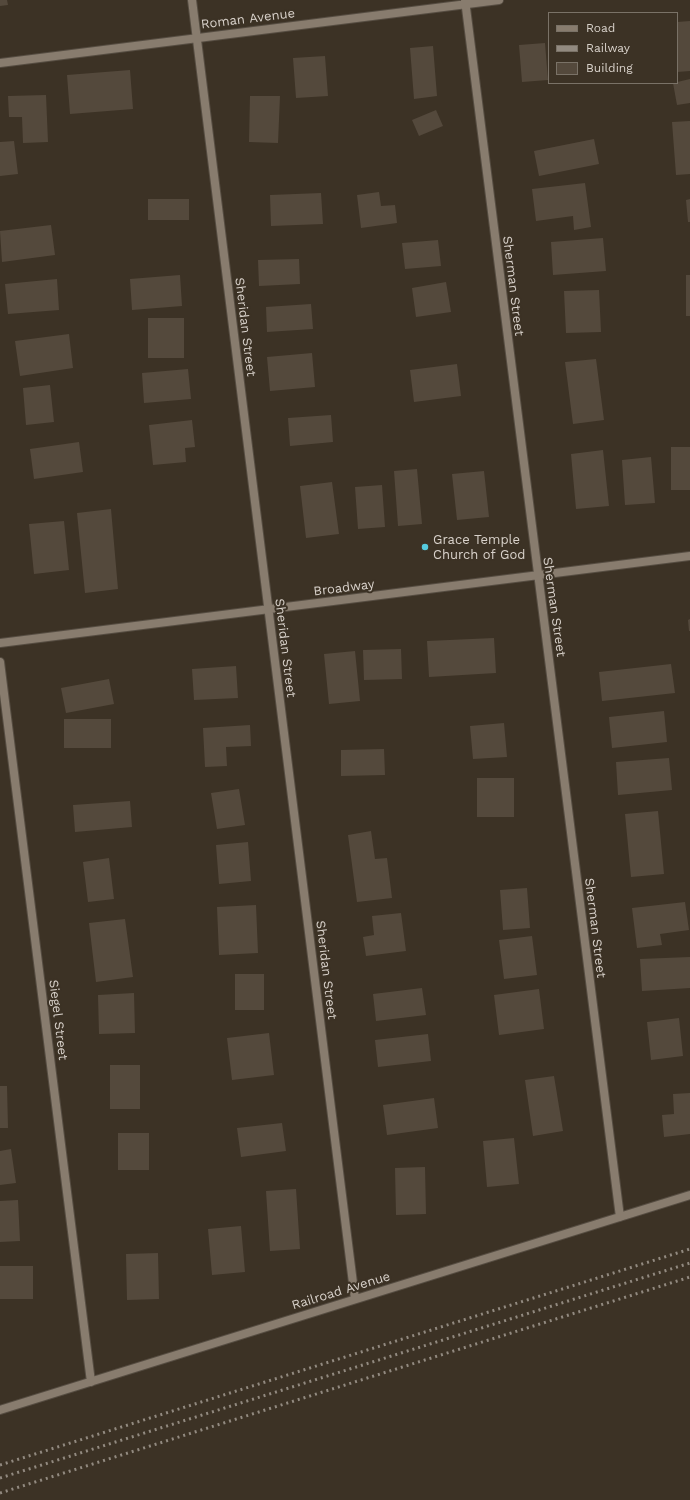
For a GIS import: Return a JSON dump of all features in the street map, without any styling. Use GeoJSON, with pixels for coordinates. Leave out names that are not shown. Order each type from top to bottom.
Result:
{"type":"FeatureCollection","features":[{"type":"Feature","properties":{"kind":"street","name":"Sheridan Street"},"geometry":{"type":"LineString","coordinates":[[192,0],[355,1299]]}},
{"type":"Feature","properties":{"kind":"street","name":"Roman Avenue"},"geometry":{"type":"LineString","coordinates":[[0,63],[465,2],[499,0]]}},
{"type":"Feature","properties":{"kind":"street","name":"Sherman Street"},"geometry":{"type":"LineString","coordinates":[[465,2],[537,576],[620,1217]]}},
{"type":"Feature","properties":{"kind":"street","name":"Broadway"},"geometry":{"type":"LineString","coordinates":[[0,643],[690,556]]}},
{"type":"Feature","properties":{"kind":"street","name":"Siegel Street"},"geometry":{"type":"LineString","coordinates":[[0,662],[91,1382]]}},
{"type":"Feature","properties":{"kind":"street","name":"Railroad Avenue"},"geometry":{"type":"LineString","coordinates":[[0,1410],[690,1195]]}},
{"type":"Feature","properties":{"kind":"building"},"geometry":{"type":"Polygon","coordinates":[[[0,0],[7,0],[8,5],[0,6],[0,0]]]}},
{"type":"Feature","properties":{"kind":"building"},"geometry":{"type":"Polygon","coordinates":[[[690,21],[690,71],[678,72],[678,22],[690,21]]]}},
{"type":"Feature","properties":{"kind":"building"},"geometry":{"type":"Polygon","coordinates":[[[545,43],[548,80],[522,82],[519,45],[545,43]]]}},
{"type":"Feature","properties":{"kind":"building"},"geometry":{"type":"Polygon","coordinates":[[[433,46],[437,96],[414,99],[410,48],[433,46]]]}},
{"type":"Feature","properties":{"kind":"building"},"geometry":{"type":"Polygon","coordinates":[[[325,56],[328,96],[296,98],[293,58],[325,56]]]}},
{"type":"Feature","properties":{"kind":"building"},"geometry":{"type":"Polygon","coordinates":[[[130,70],[133,109],[70,114],[67,75],[130,70]]]}},
{"type":"Feature","properties":{"kind":"building"},"geometry":{"type":"Polygon","coordinates":[[[690,79],[690,103],[677,105],[673,84],[678,84],[678,82],[690,79]]]}},
{"type":"Feature","properties":{"kind":"building"},"geometry":{"type":"Polygon","coordinates":[[[46,95],[48,142],[23,143],[22,117],[9,117],[8,96],[46,95]]]}},
{"type":"Feature","properties":{"kind":"building"},"geometry":{"type":"Polygon","coordinates":[[[250,96],[280,96],[278,143],[249,142],[250,96]]]}},
{"type":"Feature","properties":{"kind":"building"},"geometry":{"type":"Polygon","coordinates":[[[436,110],[443,126],[419,136],[412,120],[436,110]]]}},
{"type":"Feature","properties":{"kind":"building"},"geometry":{"type":"Polygon","coordinates":[[[690,121],[690,174],[676,175],[672,122],[690,121]]]}},
{"type":"Feature","properties":{"kind":"building"},"geometry":{"type":"Polygon","coordinates":[[[594,139],[599,164],[539,176],[534,151],[594,139]]]}},
{"type":"Feature","properties":{"kind":"building"},"geometry":{"type":"Polygon","coordinates":[[[14,141],[18,174],[0,176],[0,142],[14,141]]]}},
{"type":"Feature","properties":{"kind":"building"},"geometry":{"type":"Polygon","coordinates":[[[585,183],[591,227],[574,230],[573,216],[536,221],[532,189],[585,183]]]}},
{"type":"Feature","properties":{"kind":"building"},"geometry":{"type":"Polygon","coordinates":[[[379,192],[381,206],[395,205],[397,223],[361,228],[357,195],[379,192]]]}},
{"type":"Feature","properties":{"kind":"building"},"geometry":{"type":"Polygon","coordinates":[[[321,193],[323,224],[271,226],[270,195],[321,193]]]}},
{"type":"Feature","properties":{"kind":"building"},"geometry":{"type":"Polygon","coordinates":[[[148,199],[189,199],[189,220],[148,220],[148,199]]]}},
{"type":"Feature","properties":{"kind":"building"},"geometry":{"type":"Polygon","coordinates":[[[690,199],[690,222],[688,222],[686,200],[690,199]]]}},
{"type":"Feature","properties":{"kind":"building"},"geometry":{"type":"Polygon","coordinates":[[[51,225],[55,255],[2,262],[0,231],[51,225]]]}},
{"type":"Feature","properties":{"kind":"building"},"geometry":{"type":"Polygon","coordinates":[[[603,238],[606,271],[553,275],[551,242],[603,238]]]}},
{"type":"Feature","properties":{"kind":"building"},"geometry":{"type":"Polygon","coordinates":[[[438,240],[441,266],[405,269],[402,243],[438,240]]]}},
{"type":"Feature","properties":{"kind":"building"},"geometry":{"type":"Polygon","coordinates":[[[299,259],[300,284],[259,286],[258,260],[299,259]]]}},
{"type":"Feature","properties":{"kind":"building"},"geometry":{"type":"Polygon","coordinates":[[[180,275],[182,306],[132,310],[130,279],[180,275]]]}},
{"type":"Feature","properties":{"kind":"building"},"geometry":{"type":"Polygon","coordinates":[[[686,275],[690,275],[690,316],[686,316],[686,275]]]}},
{"type":"Feature","properties":{"kind":"building"},"geometry":{"type":"Polygon","coordinates":[[[57,279],[59,310],[8,314],[5,284],[57,279]]]}},
{"type":"Feature","properties":{"kind":"building"},"geometry":{"type":"Polygon","coordinates":[[[446,282],[451,312],[416,317],[412,288],[446,282]]]}},
{"type":"Feature","properties":{"kind":"building"},"geometry":{"type":"Polygon","coordinates":[[[599,290],[601,332],[566,333],[564,291],[599,290]]]}},
{"type":"Feature","properties":{"kind":"building"},"geometry":{"type":"Polygon","coordinates":[[[311,304],[313,329],[267,332],[266,307],[311,304]]]}},
{"type":"Feature","properties":{"kind":"building"},"geometry":{"type":"Polygon","coordinates":[[[148,318],[184,318],[184,358],[148,358],[148,318]]]}},
{"type":"Feature","properties":{"kind":"building"},"geometry":{"type":"Polygon","coordinates":[[[69,334],[73,368],[20,376],[15,341],[69,334]]]}},
{"type":"Feature","properties":{"kind":"building"},"geometry":{"type":"Polygon","coordinates":[[[312,353],[315,387],[270,391],[267,357],[312,353]]]}},
{"type":"Feature","properties":{"kind":"building"},"geometry":{"type":"Polygon","coordinates":[[[596,359],[604,420],[573,424],[565,362],[596,359]]]}},
{"type":"Feature","properties":{"kind":"building"},"geometry":{"type":"Polygon","coordinates":[[[457,364],[461,396],[414,402],[410,370],[457,364]]]}},
{"type":"Feature","properties":{"kind":"building"},"geometry":{"type":"Polygon","coordinates":[[[188,369],[191,399],[144,403],[142,373],[188,369]]]}},
{"type":"Feature","properties":{"kind":"building"},"geometry":{"type":"Polygon","coordinates":[[[50,385],[54,422],[26,425],[23,388],[50,385]]]}},
{"type":"Feature","properties":{"kind":"building"},"geometry":{"type":"Polygon","coordinates":[[[331,415],[333,442],[290,446],[288,418],[331,415]]]}},
{"type":"Feature","properties":{"kind":"building"},"geometry":{"type":"Polygon","coordinates":[[[192,420],[195,447],[185,448],[186,462],[153,465],[149,425],[192,420]]]}},
{"type":"Feature","properties":{"kind":"building"},"geometry":{"type":"Polygon","coordinates":[[[79,442],[83,472],[34,479],[30,449],[79,442]]]}},
{"type":"Feature","properties":{"kind":"building"},"geometry":{"type":"Polygon","coordinates":[[[671,447],[690,447],[690,490],[671,490],[671,447]]]}},
{"type":"Feature","properties":{"kind":"building"},"geometry":{"type":"Polygon","coordinates":[[[603,450],[609,506],[576,509],[571,454],[603,450]]]}},
{"type":"Feature","properties":{"kind":"building"},"geometry":{"type":"Polygon","coordinates":[[[651,457],[655,503],[625,505],[622,460],[651,457]]]}},
{"type":"Feature","properties":{"kind":"building"},"geometry":{"type":"Polygon","coordinates":[[[417,469],[422,524],[398,526],[394,471],[417,469]]]}},
{"type":"Feature","properties":{"kind":"building"},"geometry":{"type":"Polygon","coordinates":[[[484,471],[489,517],[457,520],[452,474],[484,471]]]}},
{"type":"Feature","properties":{"kind":"building"},"geometry":{"type":"Polygon","coordinates":[[[332,482],[339,534],[306,538],[300,486],[332,482]]]}},
{"type":"Feature","properties":{"kind":"building"},"geometry":{"type":"Polygon","coordinates":[[[382,485],[385,527],[358,529],[355,487],[382,485]]]}},
{"type":"Feature","properties":{"kind":"building"},"geometry":{"type":"Polygon","coordinates":[[[111,509],[118,589],[85,593],[77,513],[111,509]]]}},
{"type":"Feature","properties":{"kind":"building"},"geometry":{"type":"Polygon","coordinates":[[[64,521],[69,570],[34,574],[29,524],[64,521]]]}},
{"type":"Feature","properties":{"kind":"building"},"geometry":{"type":"Polygon","coordinates":[[[690,619],[690,631],[689,631],[688,620],[690,619]]]}},
{"type":"Feature","properties":{"kind":"building"},"geometry":{"type":"Polygon","coordinates":[[[494,638],[496,673],[429,677],[427,641],[494,638]]]}},
{"type":"Feature","properties":{"kind":"building"},"geometry":{"type":"Polygon","coordinates":[[[401,649],[402,679],[364,680],[363,650],[401,649]]]}},
{"type":"Feature","properties":{"kind":"building"},"geometry":{"type":"Polygon","coordinates":[[[355,651],[360,701],[329,704],[324,654],[355,651]]]}},
{"type":"Feature","properties":{"kind":"building"},"geometry":{"type":"Polygon","coordinates":[[[671,664],[675,693],[602,701],[599,672],[671,664]]]}},
{"type":"Feature","properties":{"kind":"building"},"geometry":{"type":"Polygon","coordinates":[[[236,666],[238,698],[194,700],[192,669],[236,666]]]}},
{"type":"Feature","properties":{"kind":"building"},"geometry":{"type":"Polygon","coordinates":[[[109,679],[114,704],[66,713],[61,688],[109,679]]]}},
{"type":"Feature","properties":{"kind":"building"},"geometry":{"type":"Polygon","coordinates":[[[664,711],[667,742],[612,748],[609,717],[664,711]]]}},
{"type":"Feature","properties":{"kind":"building"},"geometry":{"type":"Polygon","coordinates":[[[64,719],[111,719],[111,748],[64,748],[64,719]]]}},
{"type":"Feature","properties":{"kind":"building"},"geometry":{"type":"Polygon","coordinates":[[[504,723],[507,757],[473,759],[470,726],[504,723]]]}},
{"type":"Feature","properties":{"kind":"building"},"geometry":{"type":"Polygon","coordinates":[[[250,725],[251,746],[226,747],[227,766],[205,767],[203,728],[250,725]]]}},
{"type":"Feature","properties":{"kind":"building"},"geometry":{"type":"Polygon","coordinates":[[[384,749],[385,775],[341,776],[341,750],[384,749]]]}},
{"type":"Feature","properties":{"kind":"building"},"geometry":{"type":"Polygon","coordinates":[[[669,758],[672,790],[618,795],[616,762],[669,758]]]}},
{"type":"Feature","properties":{"kind":"building"},"geometry":{"type":"Polygon","coordinates":[[[477,778],[514,778],[514,817],[477,817],[477,778]]]}},
{"type":"Feature","properties":{"kind":"building"},"geometry":{"type":"Polygon","coordinates":[[[239,789],[245,825],[217,829],[211,793],[239,789]]]}},
{"type":"Feature","properties":{"kind":"building"},"geometry":{"type":"Polygon","coordinates":[[[130,801],[132,827],[75,832],[73,805],[130,801]]]}},
{"type":"Feature","properties":{"kind":"building"},"geometry":{"type":"Polygon","coordinates":[[[658,811],[664,874],[631,877],[625,814],[658,811]]]}},
{"type":"Feature","properties":{"kind":"building"},"geometry":{"type":"Polygon","coordinates":[[[371,831],[375,859],[387,858],[392,898],[357,902],[348,835],[371,831]]]}},
{"type":"Feature","properties":{"kind":"building"},"geometry":{"type":"Polygon","coordinates":[[[248,842],[251,881],[219,884],[216,845],[248,842]]]}},
{"type":"Feature","properties":{"kind":"building"},"geometry":{"type":"Polygon","coordinates":[[[109,858],[114,899],[88,902],[83,862],[109,858]]]}},
{"type":"Feature","properties":{"kind":"building"},"geometry":{"type":"Polygon","coordinates":[[[527,888],[530,928],[503,930],[500,890],[527,888]]]}},
{"type":"Feature","properties":{"kind":"building"},"geometry":{"type":"Polygon","coordinates":[[[685,902],[689,930],[660,934],[662,945],[637,948],[632,908],[685,902]]]}},
{"type":"Feature","properties":{"kind":"building"},"geometry":{"type":"Polygon","coordinates":[[[256,905],[258,953],[219,955],[217,907],[256,905]]]}},
{"type":"Feature","properties":{"kind":"building"},"geometry":{"type":"Polygon","coordinates":[[[401,913],[406,951],[366,956],[363,937],[374,935],[372,916],[401,913]]]}},
{"type":"Feature","properties":{"kind":"building"},"geometry":{"type":"Polygon","coordinates":[[[125,919],[133,977],[96,982],[89,923],[125,919]]]}},
{"type":"Feature","properties":{"kind":"building"},"geometry":{"type":"Polygon","coordinates":[[[532,936],[537,975],[504,979],[499,940],[532,936]]]}},
{"type":"Feature","properties":{"kind":"building"},"geometry":{"type":"Polygon","coordinates":[[[690,957],[690,988],[642,991],[640,959],[690,957]]]}},
{"type":"Feature","properties":{"kind":"building"},"geometry":{"type":"Polygon","coordinates":[[[235,974],[264,974],[264,1010],[235,1010],[235,974]]]}},
{"type":"Feature","properties":{"kind":"building"},"geometry":{"type":"Polygon","coordinates":[[[422,988],[426,1015],[376,1021],[373,994],[422,988]]]}},
{"type":"Feature","properties":{"kind":"building"},"geometry":{"type":"Polygon","coordinates":[[[539,989],[544,1029],[499,1035],[494,995],[539,989]]]}},
{"type":"Feature","properties":{"kind":"building"},"geometry":{"type":"Polygon","coordinates":[[[134,993],[135,1033],[99,1034],[98,995],[134,993]]]}},
{"type":"Feature","properties":{"kind":"building"},"geometry":{"type":"Polygon","coordinates":[[[679,1018],[683,1056],[651,1060],[647,1022],[679,1018]]]}},
{"type":"Feature","properties":{"kind":"building"},"geometry":{"type":"Polygon","coordinates":[[[269,1033],[274,1075],[232,1080],[227,1038],[269,1033]]]}},
{"type":"Feature","properties":{"kind":"building"},"geometry":{"type":"Polygon","coordinates":[[[428,1034],[431,1061],[378,1067],[375,1040],[428,1034]]]}},
{"type":"Feature","properties":{"kind":"building"},"geometry":{"type":"Polygon","coordinates":[[[110,1065],[140,1065],[140,1109],[110,1109],[110,1065]]]}},
{"type":"Feature","properties":{"kind":"building"},"geometry":{"type":"Polygon","coordinates":[[[554,1076],[563,1131],[533,1136],[525,1080],[554,1076]]]}},
{"type":"Feature","properties":{"kind":"building"},"geometry":{"type":"Polygon","coordinates":[[[0,1086],[7,1086],[8,1128],[0,1128],[0,1086]]]}},
{"type":"Feature","properties":{"kind":"building"},"geometry":{"type":"Polygon","coordinates":[[[690,1093],[690,1134],[664,1137],[662,1115],[674,1114],[673,1094],[690,1093]]]}},
{"type":"Feature","properties":{"kind":"building"},"geometry":{"type":"Polygon","coordinates":[[[434,1098],[438,1128],[387,1135],[383,1105],[434,1098]]]}},
{"type":"Feature","properties":{"kind":"building"},"geometry":{"type":"Polygon","coordinates":[[[282,1123],[286,1151],[241,1157],[237,1128],[282,1123]]]}},
{"type":"Feature","properties":{"kind":"building"},"geometry":{"type":"Polygon","coordinates":[[[118,1133],[149,1133],[149,1170],[118,1170],[118,1133]]]}},
{"type":"Feature","properties":{"kind":"building"},"geometry":{"type":"Polygon","coordinates":[[[514,1138],[519,1184],[487,1187],[483,1141],[514,1138]]]}},
{"type":"Feature","properties":{"kind":"building"},"geometry":{"type":"Polygon","coordinates":[[[11,1149],[16,1183],[0,1185],[0,1151],[11,1149]]]}},
{"type":"Feature","properties":{"kind":"building"},"geometry":{"type":"Polygon","coordinates":[[[425,1167],[426,1214],[396,1215],[395,1168],[425,1167]]]}},
{"type":"Feature","properties":{"kind":"building"},"geometry":{"type":"Polygon","coordinates":[[[296,1189],[300,1249],[270,1251],[266,1191],[296,1189]]]}},
{"type":"Feature","properties":{"kind":"building"},"geometry":{"type":"Polygon","coordinates":[[[18,1200],[20,1241],[0,1242],[0,1201],[18,1200]]]}},
{"type":"Feature","properties":{"kind":"building"},"geometry":{"type":"Polygon","coordinates":[[[241,1226],[245,1272],[212,1275],[208,1229],[241,1226]]]}},
{"type":"Feature","properties":{"kind":"building"},"geometry":{"type":"Polygon","coordinates":[[[158,1253],[159,1299],[127,1300],[126,1254],[158,1253]]]}},
{"type":"Feature","properties":{"kind":"building"},"geometry":{"type":"Polygon","coordinates":[[[0,1266],[33,1266],[33,1299],[0,1299],[0,1266]]]}},
{"type":"Feature","properties":{"kind":"railway"},"geometry":{"type":"LineString","coordinates":[[0,1465],[690,1249]]}},
{"type":"Feature","properties":{"kind":"railway"},"geometry":{"type":"LineString","coordinates":[[0,1478],[690,1263]]}},
{"type":"Feature","properties":{"kind":"railway"},"geometry":{"type":"LineString","coordinates":[[0,1493],[690,1277]]}},
{"type":"Feature","properties":{"kind":"place","name":"Grace Temple Church of God"},"geometry":{"type":"Point","coordinates":[425,547]}}]}
